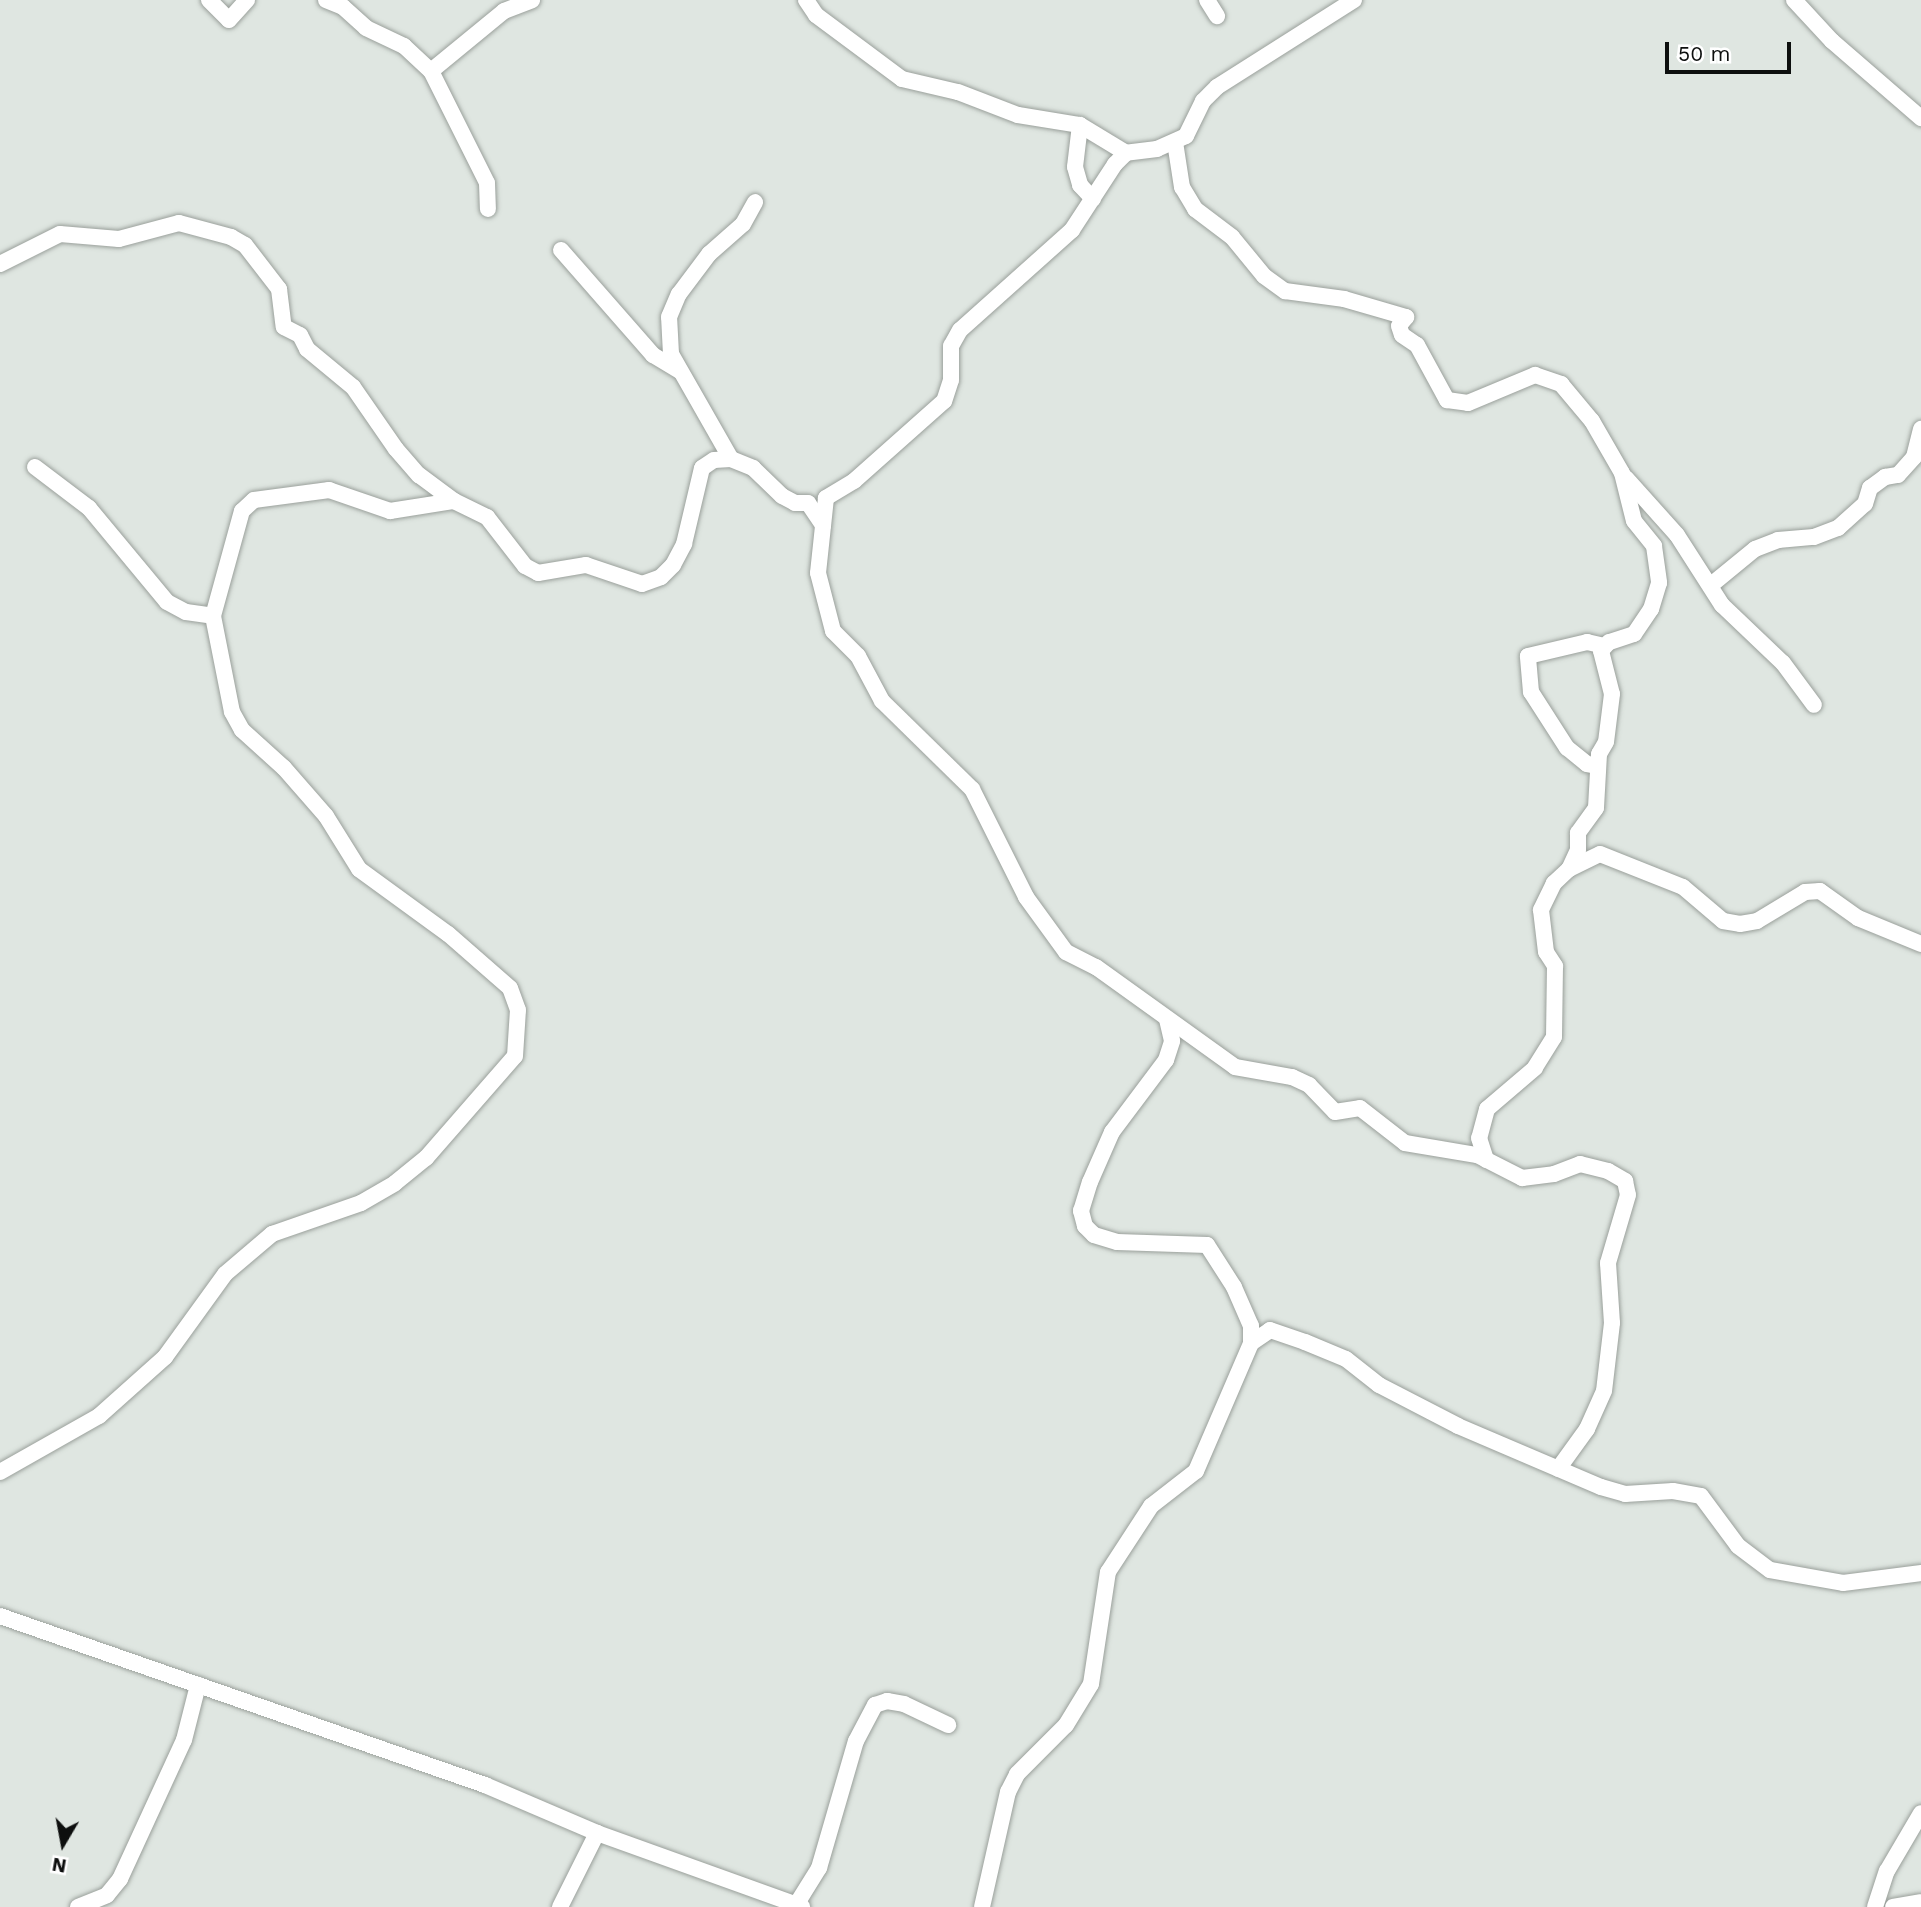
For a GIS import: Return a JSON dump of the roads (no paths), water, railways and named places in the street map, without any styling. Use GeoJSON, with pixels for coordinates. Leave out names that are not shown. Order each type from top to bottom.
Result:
{"type":"FeatureCollection","features":[{"type":"Feature","properties":{"kind":"street"},"geometry":{"type":"LineString","coordinates":[[209,0],[229,20],[247,0]]}},
{"type":"Feature","properties":{"kind":"street"},"geometry":{"type":"LineString","coordinates":[[326,0],[343,7],[366,28],[404,46],[431,71],[487,183],[488,209]]}},
{"type":"Feature","properties":{"kind":"street"},"geometry":{"type":"LineString","coordinates":[[431,71],[504,10],[532,0]]}},
{"type":"Feature","properties":{"kind":"street"},"geometry":{"type":"LineString","coordinates":[[806,0],[816,15],[845,40],[902,79],[958,92],[1018,115],[1080,125],[1126,153]]}},
{"type":"Feature","properties":{"kind":"street"},"geometry":{"type":"LineString","coordinates":[[1208,0],[1217,16]]}},
{"type":"Feature","properties":{"kind":"street"},"geometry":{"type":"LineString","coordinates":[[1354,0],[1217,87],[1203,101],[1186,136],[1175,142],[1126,153],[1072,230],[960,330],[951,346],[951,380],[944,401],[854,481],[827,498],[818,573],[833,631],[858,656],[882,701],[972,789],[1026,897],[1056,943],[1234,1068],[1293,1077],[1309,1085],[1335,1112],[1360,1108],[1405,1143],[1486,1160],[1522,1178],[1554,1174],[1580,1164],[1608,1171],[1629,1188],[1608,1264],[1612,1323],[1604,1391],[1587,1429],[1558,1469]]}},
{"type":"Feature","properties":{"kind":"street"},"geometry":{"type":"LineString","coordinates":[[1794,0],[1832,41],[1921,118]]}},
{"type":"Feature","properties":{"kind":"street"},"geometry":{"type":"LineString","coordinates":[[1080,125],[1075,167],[1080,184],[1093,199]]}},
{"type":"Feature","properties":{"kind":"street"},"geometry":{"type":"LineString","coordinates":[[1175,142],[1182,187],[1195,209],[1232,237],[1275,284],[1285,291],[1344,299],[1406,317],[1399,326],[1402,335],[1417,345],[1447,400],[1459,405],[1499,393],[1522,379],[1546,376],[1561,384],[1592,421],[1622,473],[1677,535],[1704,581],[1711,584],[1722,605],[1783,663],[1814,705]]}},
{"type":"Feature","properties":{"kind":"street"},"geometry":{"type":"LineString","coordinates":[[731,459],[671,354],[670,317],[679,295],[709,254],[743,224],[755,202]]}},
{"type":"Feature","properties":{"kind":"street"},"geometry":{"type":"LineString","coordinates":[[0,264],[60,234],[110,240],[179,223],[231,237],[245,246],[279,289],[284,327],[300,335],[307,349],[353,387],[365,409],[419,475],[454,501],[487,517],[525,566],[538,573],[586,565],[642,584],[661,577],[684,544],[702,468],[714,460],[731,459],[753,468],[782,496],[795,503],[808,503],[823,525]]}},
{"type":"Feature","properties":{"kind":"street"},"geometry":{"type":"LineString","coordinates":[[561,250],[653,355],[680,371]]}},
{"type":"Feature","properties":{"kind":"street"},"geometry":{"type":"LineString","coordinates":[[1711,584],[1755,550],[1779,540],[1814,537],[1838,528],[1864,504],[1870,488],[1898,475],[1914,457],[1921,429]]}},
{"type":"Feature","properties":{"kind":"street"},"geometry":{"type":"LineString","coordinates":[[35,467],[89,508],[167,602],[186,612],[213,615]]}},
{"type":"Feature","properties":{"kind":"street"},"geometry":{"type":"LineString","coordinates":[[1569,869],[1578,850],[1578,833],[1596,808],[1598,766],[1612,694],[1601,651],[1639,627],[1659,583],[1654,546],[1634,521],[1622,473]]}},
{"type":"Feature","properties":{"kind":"street"},"geometry":{"type":"LineString","coordinates":[[419,475],[421,505]]}},
{"type":"Feature","properties":{"kind":"street"},"geometry":{"type":"LineString","coordinates":[[0,1472],[99,1416],[165,1357],[225,1274],[272,1234],[361,1203],[396,1183],[426,1158],[515,1056],[518,1010],[510,988],[448,934],[359,869],[326,816],[284,768],[242,730],[232,712],[213,615],[231,563],[239,519],[254,500],[329,490],[390,511],[454,501]]}},
{"type":"Feature","properties":{"kind":"street"},"geometry":{"type":"LineString","coordinates":[[1598,766],[1587,764],[1567,748],[1531,692],[1527,664],[1528,656],[1544,649],[1587,642],[1605,646]]}},
{"type":"Feature","properties":{"kind":"street"},"geometry":{"type":"LineString","coordinates":[[1486,1160],[1479,1138],[1487,1109],[1512,1093],[1535,1068],[1555,1037],[1555,966],[1546,952],[1541,910],[1555,883],[1569,869],[1600,854],[1683,887],[1723,921],[1740,925],[1757,921],[1805,892],[1820,891],[1858,918],[1921,944]]}},
{"type":"Feature","properties":{"kind":"street"},"geometry":{"type":"LineString","coordinates":[[982,1907],[1007,1792],[1017,1774],[1066,1725],[1091,1684],[1108,1573],[1151,1506],[1196,1471],[1251,1343],[1251,1326],[1234,1287],[1207,1245],[1117,1242],[1094,1235],[1085,1226],[1081,1211],[1090,1182],[1112,1132],[1166,1060],[1172,1041],[1167,1019]]}},
{"type":"Feature","properties":{"kind":"street"},"geometry":{"type":"LineString","coordinates":[[1251,1343],[1270,1330],[1306,1342],[1346,1359],[1379,1385],[1458,1426],[1558,1469],[1625,1494],[1673,1490],[1701,1496],[1738,1546],[1770,1570],[1843,1583],[1921,1573]]}},
{"type":"Feature","properties":{"kind":"street"},"geometry":{"type":"LineString","coordinates":[[0,1616],[485,1785],[597,1833],[799,1906],[819,1868],[856,1741],[875,1704],[887,1701],[904,1704],[948,1725]]}},
{"type":"Feature","properties":{"kind":"street"},"geometry":{"type":"LineString","coordinates":[[78,1907],[107,1895],[120,1880],[179,1751],[198,1685]]}},
{"type":"Feature","properties":{"kind":"street"},"geometry":{"type":"LineString","coordinates":[[1875,1907],[1888,1871],[1921,1813]]}},
{"type":"Feature","properties":{"kind":"street"},"geometry":{"type":"LineString","coordinates":[[560,1907],[597,1833]]}},
{"type":"Feature","properties":{"kind":"street"},"geometry":{"type":"LineString","coordinates":[[1894,1907],[1921,1902]]}}]}
